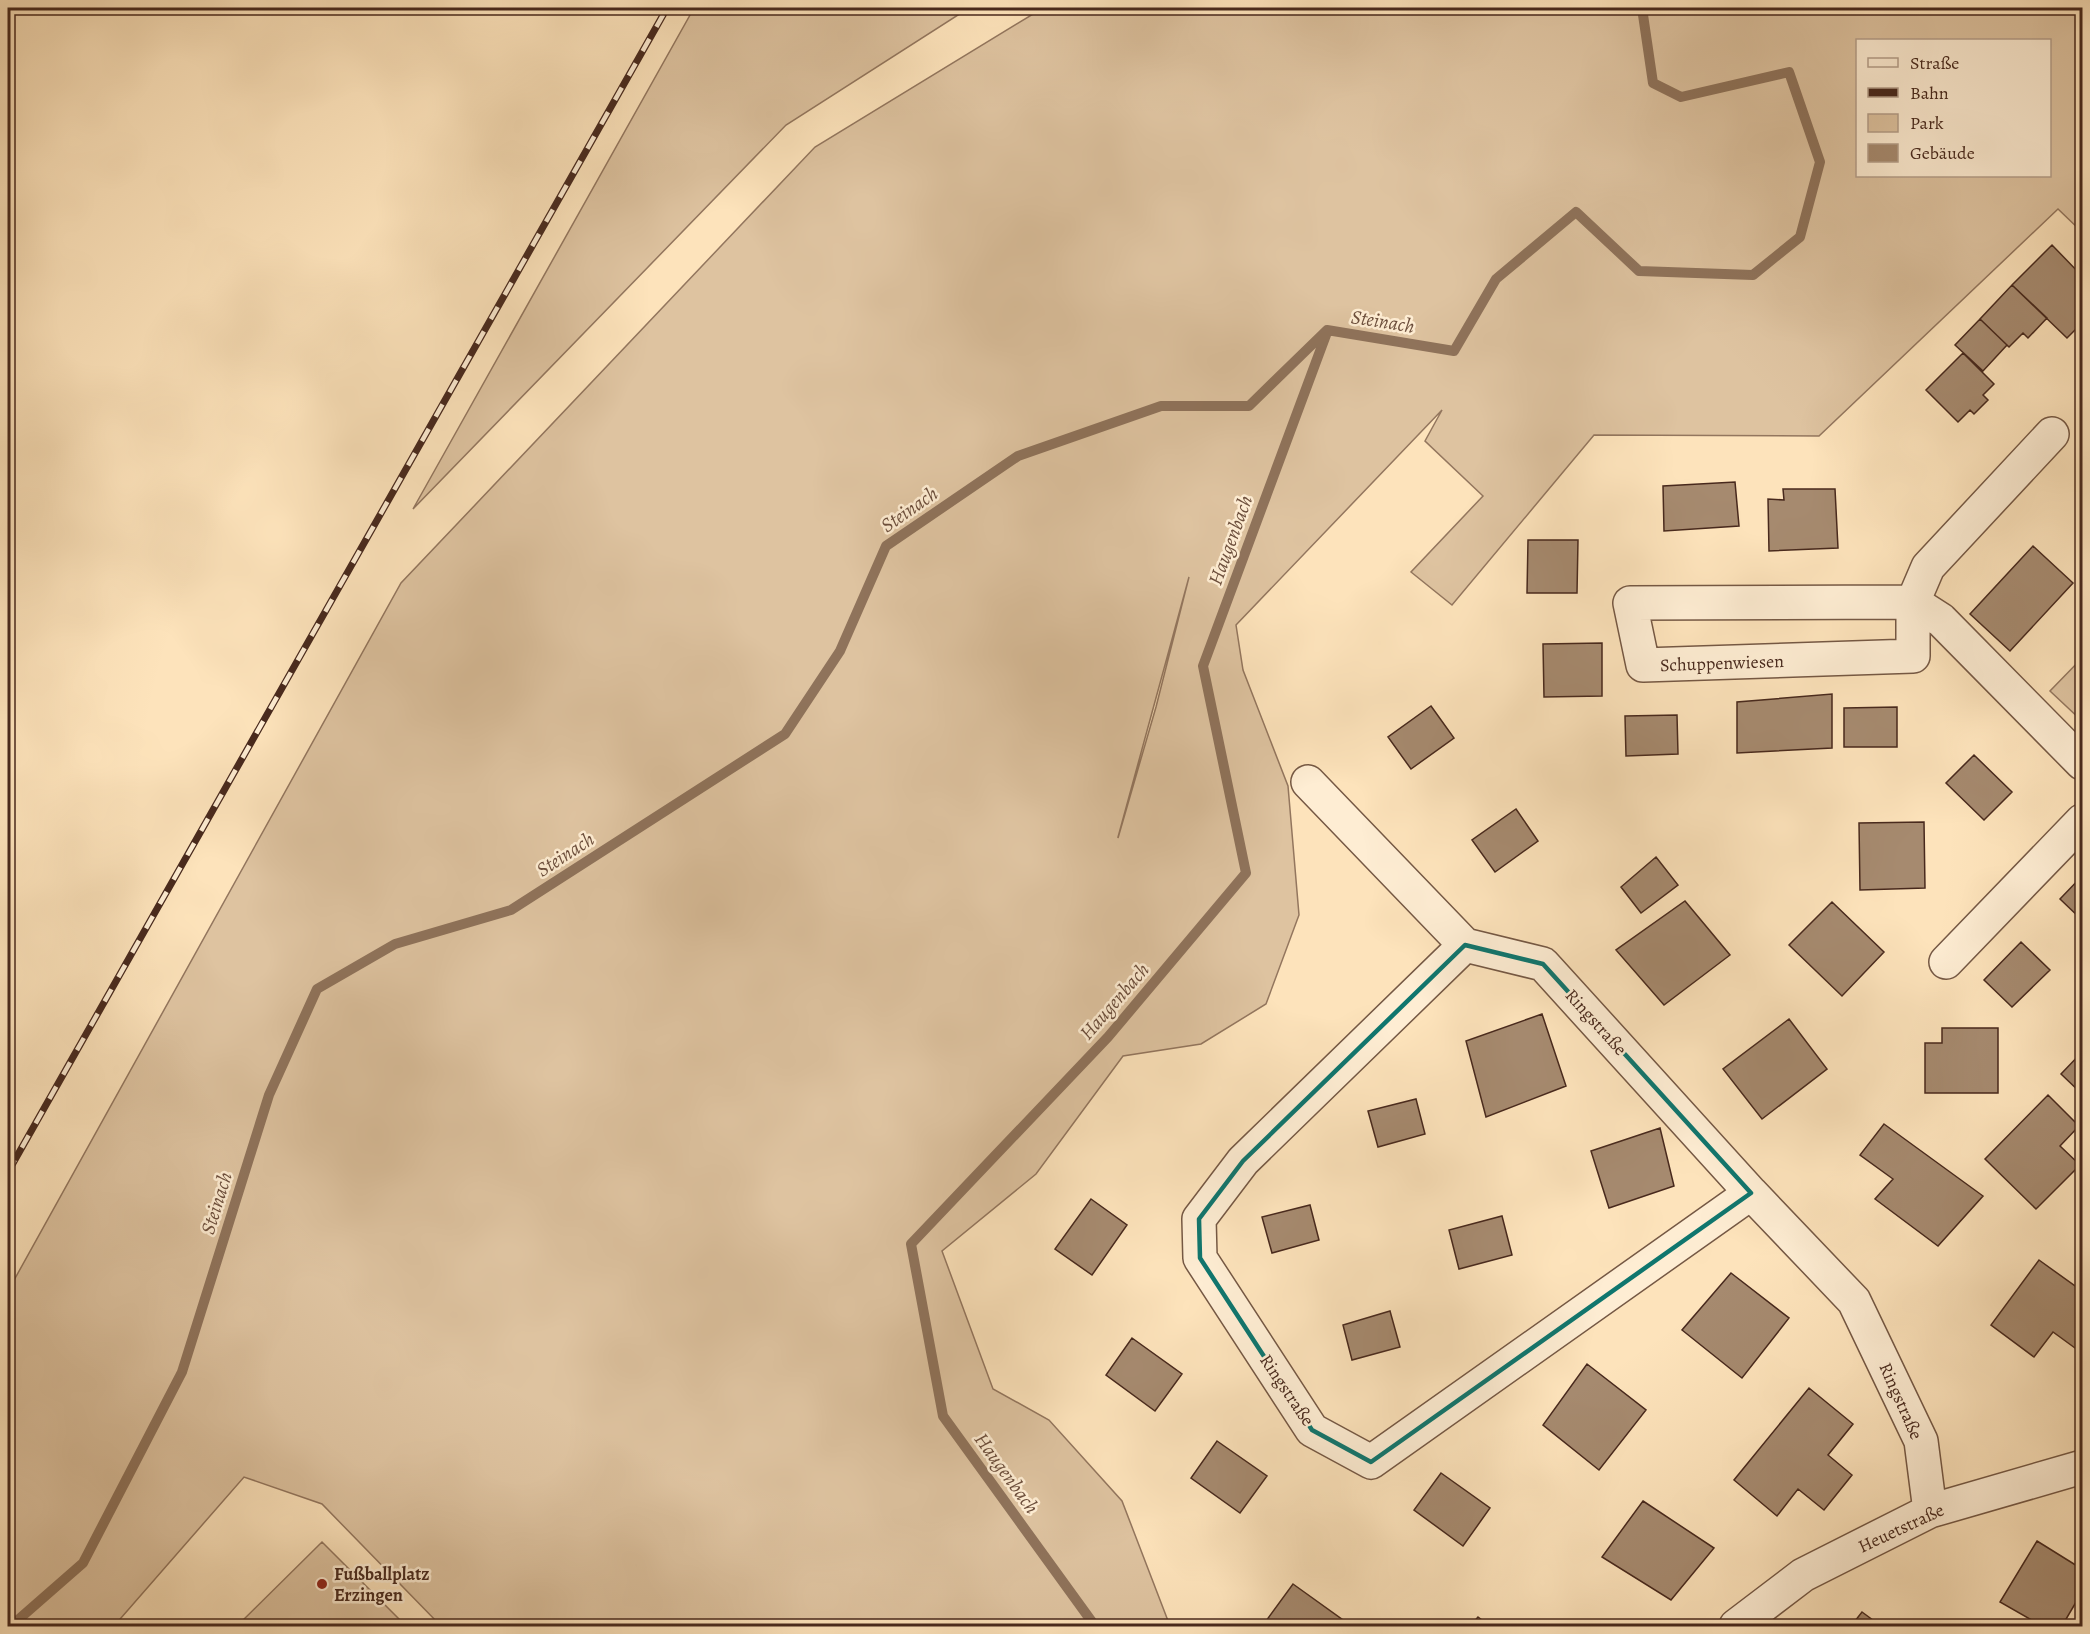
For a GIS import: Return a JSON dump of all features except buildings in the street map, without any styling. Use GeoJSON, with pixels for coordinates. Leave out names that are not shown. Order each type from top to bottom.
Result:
{"type":"FeatureCollection","features":[{"type":"Feature","properties":{"kind":"street","name":"Schuppenwiesen"},"geometry":{"type":"LineString","coordinates":[[1913,602],[1630,603],[1643,665],[1913,656],[1913,602],[1928,567],[2052,434]]}},
{"type":"Feature","properties":{"kind":"street"},"geometry":{"type":"LineString","coordinates":[[1913,602],[1941,620],[2082,763]]}},
{"type":"Feature","properties":{"kind":"street"},"geometry":{"type":"LineString","coordinates":[[1308,782],[1465,945]]}},
{"type":"Feature","properties":{"kind":"street"},"geometry":{"type":"LineString","coordinates":[[1946,962],[2082,821]]}},
{"type":"Feature","properties":{"kind":"street","name":"Ringstraße"},"geometry":{"type":"LineString","coordinates":[[1751,1193],[1371,1462],[1312,1430],[1200,1258],[1199,1219],[1243,1161],[1465,945],[1543,964],[1751,1193],[1854,1300],[1921,1441],[1930,1511]]}},
{"type":"Feature","properties":{"kind":"street","name":"Heuetstraße"},"geometry":{"type":"LineString","coordinates":[[1736,1626],[1803,1575],[1930,1511],[2082,1467]]}},
{"type":"Feature","properties":{"kind":"highlighted area"},"geometry":{"type":"Polygon","coordinates":[[[1465,945],[1543,964],[1751,1193],[1371,1462],[1312,1430],[1200,1258],[1199,1219],[1243,1161],[1465,945]]]}},
{"type":"Feature","properties":{"kind":"green space"},"geometry":{"type":"Polygon","coordinates":[[[694,8],[969,8],[786,125],[413,509],[694,8]]]}},
{"type":"Feature","properties":{"kind":"green space"},"geometry":{"type":"Polygon","coordinates":[[[1043,8],[2082,8],[2082,232],[2058,209],[1819,436],[1594,435],[1452,605],[1411,572],[1483,496],[1425,441],[1442,410],[1236,625],[1243,670],[1288,786],[1299,915],[1266,1004],[1201,1044],[1123,1056],[1036,1174],[942,1251],[993,1389],[1049,1420],[1122,1501],[1170,1626],[441,1626],[322,1504],[244,1477],[114,1626],[8,1626],[8,1291],[401,583],[815,147],[1043,8]],[[1189,577],[1118,838],[1156,707],[1189,577]]]}},
{"type":"Feature","properties":{"kind":"green space"},"geometry":{"type":"Polygon","coordinates":[[[2082,658],[2082,721],[2050,691],[2082,658]]]}},
{"type":"Feature","properties":{"kind":"green space","name":"Fußballplatz Erzingen"},"geometry":{"type":"Polygon","coordinates":[[[322,1542],[406,1626],[237,1626],[322,1542]]]}},
{"type":"Feature","properties":{"kind":"waterway","name":"Steinach"},"geometry":{"type":"LineString","coordinates":[[11,1626],[83,1563],[182,1372],[269,1095],[317,989],[395,944],[511,910],[785,734],[840,651],[886,546],[1018,456],[1161,406],[1249,406],[1327,330],[1454,351],[1496,279],[1576,212],[1639,271],[1753,275],[1800,237],[1820,162],[1789,72],[1681,97],[1653,83],[1642,8]]}},
{"type":"Feature","properties":{"kind":"waterway","name":"Haugenbach"},"geometry":{"type":"LineString","coordinates":[[1095,1626],[943,1416],[911,1244],[1108,1037],[1246,873],[1203,666],[1326,335]]}},
{"type":"Feature","properties":{"kind":"railway"},"geometry":{"type":"LineString","coordinates":[[8,1172],[667,8]]}},
{"type":"Feature","properties":{"kind":"place","name":"Fußballplatz Erzingen"},"geometry":{"type":"Point","coordinates":[322,1584]}}]}
